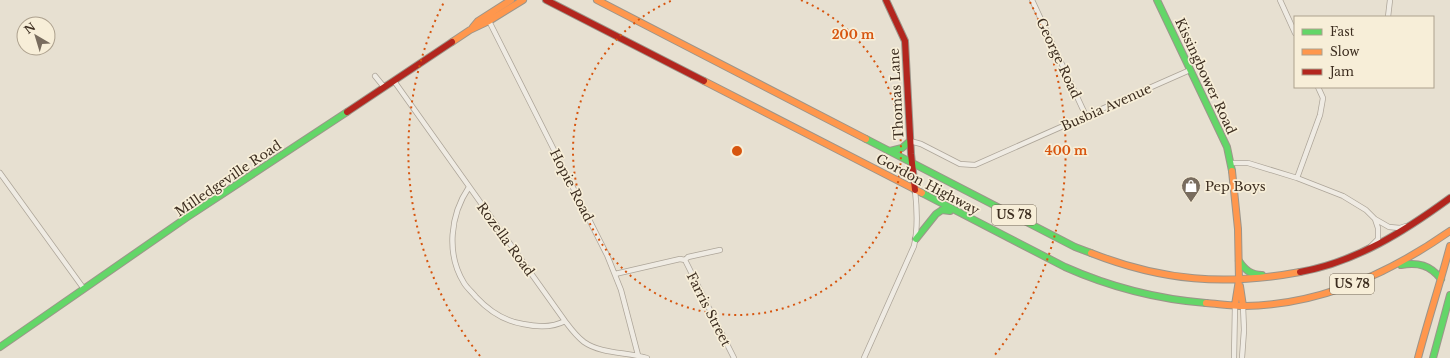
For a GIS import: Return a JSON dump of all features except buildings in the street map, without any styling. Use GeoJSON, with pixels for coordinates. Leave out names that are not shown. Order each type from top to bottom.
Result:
{"type":"FeatureCollection","features":[{"type":"Feature","properties":{"kind":"main road","name":"Milledgeville Road"},"geometry":{"type":"LineString","coordinates":[[470,30],[478,21],[511,0]]}},
{"type":"Feature","properties":{"kind":"main road","name":"Milledgeville Road"},"geometry":{"type":"LineString","coordinates":[[0,347],[186,218],[470,30],[489,22],[523,0]]}},
{"type":"Feature","properties":{"kind":"main road","name":"Gordon Highway"},"geometry":{"type":"LineString","coordinates":[[546,0],[1065,267],[1101,283],[1130,292],[1168,300],[1243,306],[1291,301],[1322,294],[1366,279],[1393,267],[1418,253],[1450,231]]}},
{"type":"Feature","properties":{"kind":"main road","name":"Gordon Highway"},"geometry":{"type":"LineString","coordinates":[[597,0],[1075,247],[1121,265],[1150,273],[1209,281],[1268,278],[1307,271],[1332,264],[1363,252],[1390,239],[1450,198]]}},
{"type":"Feature","properties":{"kind":"main road","name":"Thomas Lane"},"geometry":{"type":"LineString","coordinates":[[886,0],[905,41],[911,162],[914,190]]}},
{"type":"Feature","properties":{"kind":"main road","name":"Kissingbower Road"},"geometry":{"type":"LineString","coordinates":[[1157,0],[1227,147],[1232,163],[1238,229],[1239,280],[1243,306]]}},
{"type":"Feature","properties":{"kind":"main road"},"geometry":{"type":"LineString","coordinates":[[890,151],[902,148],[910,141]]}},
{"type":"Feature","properties":{"kind":"main road"},"geometry":{"type":"LineString","coordinates":[[916,239],[936,213],[946,209],[958,213]]}},
{"type":"Feature","properties":{"kind":"main road"},"geometry":{"type":"LineString","coordinates":[[1418,358],[1450,246]]}},
{"type":"Feature","properties":{"kind":"main road"},"geometry":{"type":"LineString","coordinates":[[1239,261],[1246,272],[1258,275],[1307,271]]}},
{"type":"Feature","properties":{"kind":"main road"},"geometry":{"type":"LineString","coordinates":[[1393,267],[1406,263],[1413,263],[1434,270],[1441,279]]}},
{"type":"Feature","properties":{"kind":"main road","name":"Kissingbower Road"},"geometry":{"type":"LineString","coordinates":[[1235,305],[1239,280]]}},
{"type":"Feature","properties":{"kind":"main road"},"geometry":{"type":"LineString","coordinates":[[1434,356],[1450,295]]}},
{"type":"Feature","properties":{"kind":"street","name":"George Road"},"geometry":{"type":"LineString","coordinates":[[1032,0],[1086,116]]}},
{"type":"Feature","properties":{"kind":"street"},"geometry":{"type":"LineString","coordinates":[[1280,0],[1294,31]]}},
{"type":"Feature","properties":{"kind":"street"},"geometry":{"type":"LineString","coordinates":[[1388,16],[1390,0]]}},
{"type":"Feature","properties":{"kind":"street","name":"Hopie Road"},"geometry":{"type":"LineString","coordinates":[[489,22],[536,113],[615,274],[621,290],[638,355]]}},
{"type":"Feature","properties":{"kind":"street","name":"Busbia Avenue"},"geometry":{"type":"LineString","coordinates":[[910,141],[921,144],[960,164],[975,165],[1190,70]]}},
{"type":"Feature","properties":{"kind":"street"},"geometry":{"type":"LineString","coordinates":[[375,76],[384,87]]}},
{"type":"Feature","properties":{"kind":"street","name":"Rozella Road"},"geometry":{"type":"LineString","coordinates":[[394,81],[565,321],[578,337],[588,344],[610,351],[638,355],[647,358]]}},
{"type":"Feature","properties":{"kind":"street"},"geometry":{"type":"LineString","coordinates":[[1297,178],[1320,115],[1323,98],[1318,88]]}},
{"type":"Feature","properties":{"kind":"street"},"geometry":{"type":"LineString","coordinates":[[1232,163],[1248,163],[1297,178],[1343,196],[1366,210],[1375,219],[1389,227],[1400,228],[1415,223]]}},
{"type":"Feature","properties":{"kind":"street"},"geometry":{"type":"LineString","coordinates":[[0,173],[84,289]]}},
{"type":"Feature","properties":{"kind":"street"},"geometry":{"type":"LineString","coordinates":[[469,187],[458,208],[453,233],[454,257],[457,270],[465,284],[485,306],[504,319],[536,327],[552,326],[565,321]]}},
{"type":"Feature","properties":{"kind":"street"},"geometry":{"type":"LineString","coordinates":[[864,358],[914,246],[916,239],[916,207],[914,190]]}},
{"type":"Feature","properties":{"kind":"street"},"geometry":{"type":"LineString","coordinates":[[1363,252],[1378,240],[1378,228],[1375,219]]}},
{"type":"Feature","properties":{"kind":"street","name":"Farris Street"},"geometry":{"type":"LineString","coordinates":[[615,274],[680,259],[685,260],[720,250]]}},
{"type":"Feature","properties":{"kind":"street","name":"Farris Street"},"geometry":{"type":"LineString","coordinates":[[685,260],[734,358]]}},
{"type":"Feature","properties":{"kind":"street","name":"Kissingbower Road"},"geometry":{"type":"LineString","coordinates":[[1234,358],[1235,305]]}},
{"type":"Feature","properties":{"kind":"street","name":"Kissingbower Road"},"geometry":{"type":"LineString","coordinates":[[1242,358],[1244,330],[1243,306]]}},
{"type":"Feature","properties":{"kind":"traffic: fast"},"geometry":{"type":"LineString","coordinates":[[1157,0],[1227,147],[1232,171]]}},
{"type":"Feature","properties":{"kind":"traffic: fast"},"geometry":{"type":"LineString","coordinates":[[0,347],[186,218],[347,112]]}},
{"type":"Feature","properties":{"kind":"traffic: fast"},"geometry":{"type":"LineString","coordinates":[[866,139],[1075,247],[1091,253]]}},
{"type":"Feature","properties":{"kind":"traffic: fast"},"geometry":{"type":"LineString","coordinates":[[890,151],[902,148],[910,141]]}},
{"type":"Feature","properties":{"kind":"traffic: fast"},"geometry":{"type":"LineString","coordinates":[[922,193],[1065,267],[1082,274],[1116,286],[1151,295],[1206,303]]}},
{"type":"Feature","properties":{"kind":"traffic: fast"},"geometry":{"type":"LineString","coordinates":[[916,239],[936,214],[942,210],[950,211]]}},
{"type":"Feature","properties":{"kind":"traffic: fast"},"geometry":{"type":"LineString","coordinates":[[1239,261],[1249,271],[1262,275]]}},
{"type":"Feature","properties":{"kind":"traffic: fast"},"geometry":{"type":"LineString","coordinates":[[1401,265],[1418,264],[1432,270],[1441,279]]}},
{"type":"Feature","properties":{"kind":"traffic: fast"},"geometry":{"type":"LineString","coordinates":[[1433,358],[1450,295]]}},
{"type":"Feature","properties":{"kind":"traffic: slow"},"geometry":{"type":"LineString","coordinates":[[473,27],[478,21],[511,0]]}},
{"type":"Feature","properties":{"kind":"traffic: slow"},"geometry":{"type":"LineString","coordinates":[[452,42],[523,0]]}},
{"type":"Feature","properties":{"kind":"traffic: slow"},"geometry":{"type":"LineString","coordinates":[[597,0],[866,139]]}},
{"type":"Feature","properties":{"kind":"traffic: slow"},"geometry":{"type":"LineString","coordinates":[[704,81],[922,193]]}},
{"type":"Feature","properties":{"kind":"traffic: slow"},"geometry":{"type":"LineString","coordinates":[[1232,171],[1238,229],[1239,280],[1235,305]]}},
{"type":"Feature","properties":{"kind":"traffic: slow"},"geometry":{"type":"LineString","coordinates":[[1206,303],[1240,306],[1273,304],[1300,300],[1327,293],[1379,273],[1427,246],[1450,231]]}},
{"type":"Feature","properties":{"kind":"traffic: slow"},"geometry":{"type":"LineString","coordinates":[[1418,358],[1450,246]]}},
{"type":"Feature","properties":{"kind":"traffic: slow"},"geometry":{"type":"LineString","coordinates":[[1091,253],[1143,270],[1194,278],[1220,280],[1246,279],[1300,272]]}},
{"type":"Feature","properties":{"kind":"traffic: slow"},"geometry":{"type":"LineString","coordinates":[[1240,286],[1243,306]]}},
{"type":"Feature","properties":{"kind":"traffic: jam"},"geometry":{"type":"LineString","coordinates":[[546,0],[704,81]]}},
{"type":"Feature","properties":{"kind":"traffic: jam"},"geometry":{"type":"LineString","coordinates":[[886,0],[905,41],[911,154],[915,190]]}},
{"type":"Feature","properties":{"kind":"traffic: jam"},"geometry":{"type":"LineString","coordinates":[[347,112],[452,42]]}},
{"type":"Feature","properties":{"kind":"traffic: jam"},"geometry":{"type":"LineString","coordinates":[[1300,272],[1341,261],[1379,244],[1450,198]]}},
{"type":"Feature","properties":{"kind":"place","name":"Pep Boys"},"geometry":{"type":"Point","coordinates":[1191,203]}}]}
